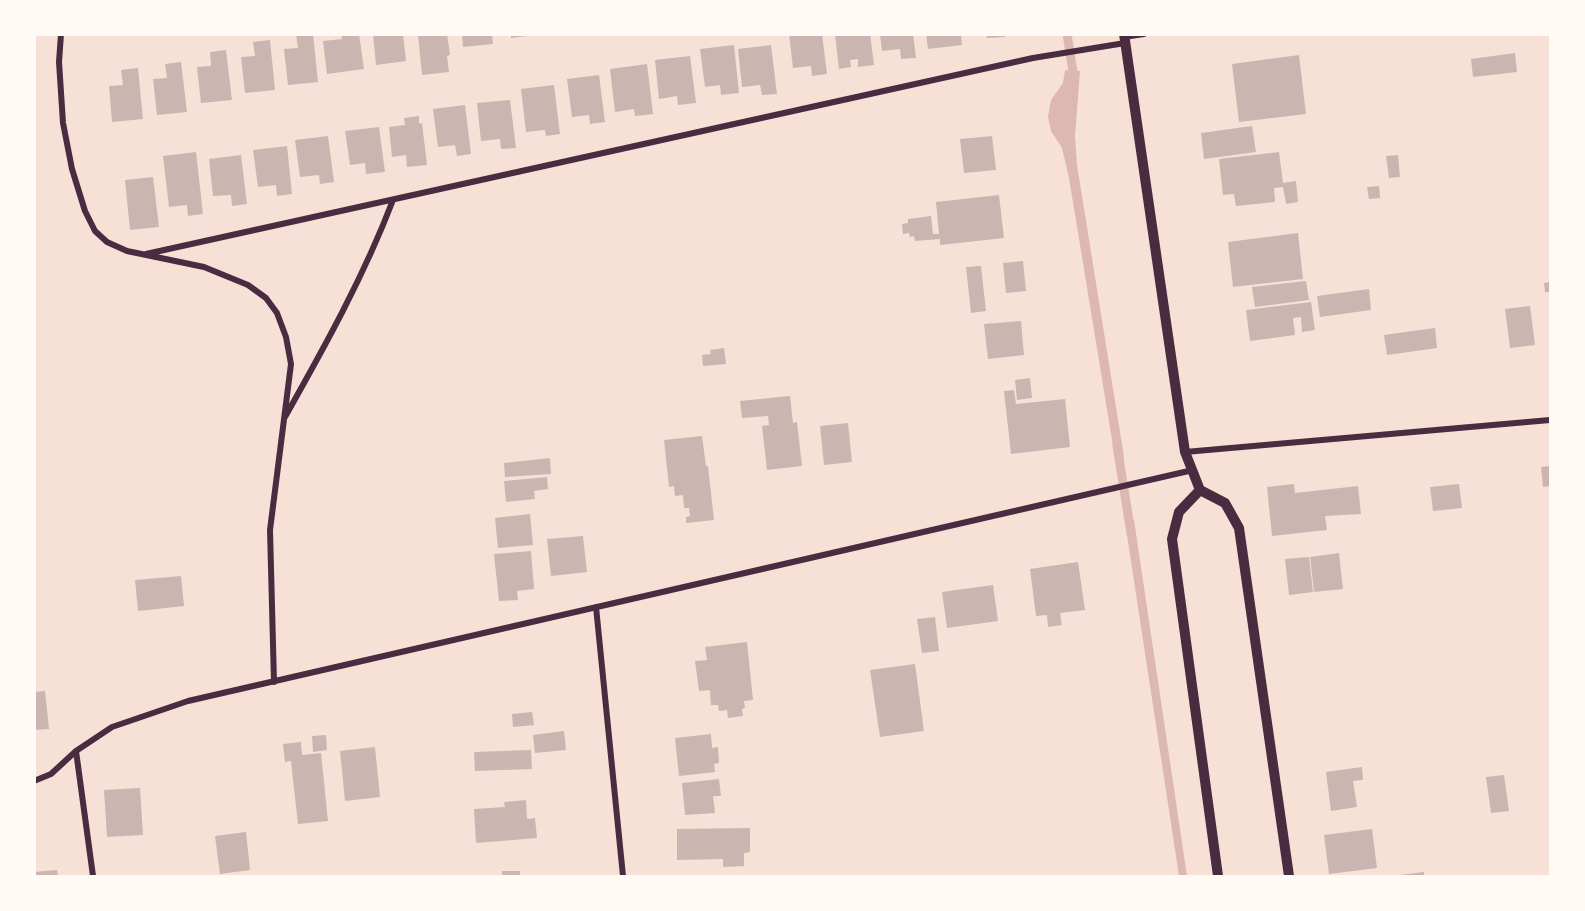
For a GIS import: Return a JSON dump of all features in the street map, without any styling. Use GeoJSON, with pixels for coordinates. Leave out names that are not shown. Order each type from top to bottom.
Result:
{"type":"FeatureCollection","features":[{"type":"Feature","properties":{"kind":"street"},"geometry":{"type":"LineString","coordinates":[[61,34],[59,62],[63,123],[72,169],[85,211],[95,231],[108,242],[127,251],[204,267],[248,285],[266,298],[277,313],[286,337],[291,364],[270,530],[274,682]]}},
{"type":"Feature","properties":{"kind":"street"},"geometry":{"type":"LineString","coordinates":[[146,254],[1033,58],[1079,51],[1144,34]]}},
{"type":"Feature","properties":{"kind":"street"},"geometry":{"type":"LineString","coordinates":[[1124,38],[1185,452],[1200,490],[1225,503],[1239,528],[1289,876]]}},
{"type":"Feature","properties":{"kind":"street"},"geometry":{"type":"LineString","coordinates":[[283,420],[370,257],[393,200]]}},
{"type":"Feature","properties":{"kind":"street"},"geometry":{"type":"LineString","coordinates":[[1185,452],[1551,420]]}},
{"type":"Feature","properties":{"kind":"street"},"geometry":{"type":"LineString","coordinates":[[34,781],[51,774],[76,751],[112,727],[188,702],[1193,470]]}},
{"type":"Feature","properties":{"kind":"street"},"geometry":{"type":"LineString","coordinates":[[1200,490],[1179,512],[1172,539],[1218,876]]}},
{"type":"Feature","properties":{"kind":"street"},"geometry":{"type":"LineString","coordinates":[[596,607],[623,876]]}},
{"type":"Feature","properties":{"kind":"street"},"geometry":{"type":"LineString","coordinates":[[76,751],[93,876]]}},
{"type":"Feature","properties":{"kind":"shaded area"},"geometry":{"type":"Polygon","coordinates":[[[1065,70],[1080,71],[1075,136],[1077,165],[1124,457],[1115,458],[1069,178],[1062,148],[1051,131],[1048,117],[1051,100],[1063,83],[1065,70]]]}},
{"type":"Feature","properties":{"kind":"shaded area"},"geometry":{"type":"Polygon","coordinates":[[[1134,520],[1187,876],[1179,876],[1125,522],[1134,520]]]}},
{"type":"Feature","properties":{"kind":"building"},"geometry":{"type":"Polygon","coordinates":[[[296,34],[313,34],[318,82],[288,85],[284,49],[298,48],[296,34]]]}},
{"type":"Feature","properties":{"kind":"building"},"geometry":{"type":"Polygon","coordinates":[[[341,34],[359,34],[364,69],[327,74],[323,41],[342,39],[341,34]]]}},
{"type":"Feature","properties":{"kind":"building"},"geometry":{"type":"Polygon","coordinates":[[[373,34],[403,34],[406,61],[376,65],[373,34]]]}},
{"type":"Feature","properties":{"kind":"building"},"geometry":{"type":"Polygon","coordinates":[[[418,34],[447,34],[450,55],[447,56],[449,72],[422,75],[418,34]]]}},
{"type":"Feature","properties":{"kind":"building"},"geometry":{"type":"Polygon","coordinates":[[[462,34],[492,34],[493,44],[463,47],[462,34]]]}},
{"type":"Feature","properties":{"kind":"building"},"geometry":{"type":"Polygon","coordinates":[[[511,34],[527,34],[527,36],[511,38],[511,34]]]}},
{"type":"Feature","properties":{"kind":"building"},"geometry":{"type":"Polygon","coordinates":[[[789,34],[822,34],[827,74],[812,76],[811,66],[793,68],[789,34]]]}},
{"type":"Feature","properties":{"kind":"building"},"geometry":{"type":"Polygon","coordinates":[[[835,34],[870,34],[874,65],[858,67],[858,59],[850,60],[851,67],[839,69],[835,34]]]}},
{"type":"Feature","properties":{"kind":"building"},"geometry":{"type":"Polygon","coordinates":[[[880,34],[913,34],[916,58],[901,59],[900,49],[882,51],[880,34]]]}},
{"type":"Feature","properties":{"kind":"building"},"geometry":{"type":"Polygon","coordinates":[[[926,34],[961,34],[962,45],[928,49],[926,34]]]}},
{"type":"Feature","properties":{"kind":"building"},"geometry":{"type":"Polygon","coordinates":[[[986,34],[1005,34],[1005,37],[987,38],[986,34]]]}},
{"type":"Feature","properties":{"kind":"building"},"geometry":{"type":"Polygon","coordinates":[[[270,40],[275,90],[245,93],[241,57],[255,56],[253,42],[270,40]]]}},
{"type":"Feature","properties":{"kind":"building"},"geometry":{"type":"Polygon","coordinates":[[[734,45],[739,93],[721,95],[720,85],[705,87],[700,49],[734,45]]]}},
{"type":"Feature","properties":{"kind":"building"},"geometry":{"type":"Polygon","coordinates":[[[771,45],[777,94],[762,95],[760,85],[742,87],[738,49],[771,45]]]}},
{"type":"Feature","properties":{"kind":"building"},"geometry":{"type":"Polygon","coordinates":[[[226,50],[232,100],[201,103],[197,67],[211,66],[210,52],[226,50]]]}},
{"type":"Feature","properties":{"kind":"building"},"geometry":{"type":"Polygon","coordinates":[[[1515,53],[1517,72],[1473,77],[1471,59],[1515,53]]]}},
{"type":"Feature","properties":{"kind":"building"},"geometry":{"type":"Polygon","coordinates":[[[1299,55],[1306,114],[1239,122],[1232,64],[1299,55]]]}},
{"type":"Feature","properties":{"kind":"building"},"geometry":{"type":"Polygon","coordinates":[[[690,56],[696,103],[678,105],[677,96],[659,99],[655,60],[690,56]]]}},
{"type":"Feature","properties":{"kind":"building"},"geometry":{"type":"Polygon","coordinates":[[[181,62],[187,112],[157,115],[153,79],[167,78],[165,64],[181,62]]]}},
{"type":"Feature","properties":{"kind":"building"},"geometry":{"type":"Polygon","coordinates":[[[647,64],[653,114],[635,116],[634,109],[615,112],[610,69],[647,64]]]}},
{"type":"Feature","properties":{"kind":"building"},"geometry":{"type":"Polygon","coordinates":[[[138,68],[143,119],[112,122],[109,86],[123,85],[121,70],[138,68]]]}},
{"type":"Feature","properties":{"kind":"building"},"geometry":{"type":"Polygon","coordinates":[[[599,75],[605,122],[590,124],[589,115],[572,117],[567,79],[599,75]]]}},
{"type":"Feature","properties":{"kind":"building"},"geometry":{"type":"Polygon","coordinates":[[[554,85],[560,134],[546,136],[545,130],[526,132],[521,89],[554,85]]]}},
{"type":"Feature","properties":{"kind":"building"},"geometry":{"type":"Polygon","coordinates":[[[510,100],[516,148],[501,149],[500,139],[481,141],[477,103],[510,100]]]}},
{"type":"Feature","properties":{"kind":"building"},"geometry":{"type":"Polygon","coordinates":[[[465,105],[471,154],[457,156],[455,145],[438,147],[433,109],[465,105]]]}},
{"type":"Feature","properties":{"kind":"building"},"geometry":{"type":"Polygon","coordinates":[[[419,116],[419,124],[422,123],[427,165],[407,167],[406,155],[392,157],[389,127],[405,125],[404,118],[419,116]]]}},
{"type":"Feature","properties":{"kind":"building"},"geometry":{"type":"Polygon","coordinates":[[[1252,126],[1256,152],[1204,159],[1201,133],[1252,126]]]}},
{"type":"Feature","properties":{"kind":"building"},"geometry":{"type":"Polygon","coordinates":[[[379,127],[385,172],[366,174],[365,163],[350,165],[345,131],[379,127]]]}},
{"type":"Feature","properties":{"kind":"building"},"geometry":{"type":"Polygon","coordinates":[[[328,136],[334,182],[320,184],[319,175],[300,177],[295,140],[328,136]]]}},
{"type":"Feature","properties":{"kind":"building"},"geometry":{"type":"Polygon","coordinates":[[[992,136],[996,170],[964,173],[960,139],[992,136]]]}},
{"type":"Feature","properties":{"kind":"building"},"geometry":{"type":"Polygon","coordinates":[[[287,146],[292,194],[277,196],[276,185],[258,187],[253,150],[287,146]]]}},
{"type":"Feature","properties":{"kind":"building"},"geometry":{"type":"Polygon","coordinates":[[[196,152],[203,214],[188,216],[187,205],[169,207],[163,156],[196,152]]]}},
{"type":"Feature","properties":{"kind":"building"},"geometry":{"type":"Polygon","coordinates":[[[1279,152],[1283,183],[1296,181],[1298,202],[1286,204],[1283,187],[1274,188],[1275,202],[1236,206],[1234,194],[1223,195],[1219,159],[1279,152]]]}},
{"type":"Feature","properties":{"kind":"building"},"geometry":{"type":"Polygon","coordinates":[[[241,155],[247,204],[232,206],[231,195],[213,196],[209,159],[241,155]]]}},
{"type":"Feature","properties":{"kind":"building"},"geometry":{"type":"Polygon","coordinates":[[[1398,155],[1400,177],[1389,178],[1386,156],[1398,155]]]}},
{"type":"Feature","properties":{"kind":"building"},"geometry":{"type":"Polygon","coordinates":[[[153,177],[159,227],[130,230],[125,180],[153,177]]]}},
{"type":"Feature","properties":{"kind":"building"},"geometry":{"type":"Polygon","coordinates":[[[1379,186],[1380,198],[1369,199],[1367,187],[1379,186]]]}},
{"type":"Feature","properties":{"kind":"building"},"geometry":{"type":"Polygon","coordinates":[[[999,195],[1004,238],[940,245],[940,239],[915,241],[914,236],[910,237],[909,233],[903,234],[902,224],[908,223],[908,219],[931,216],[933,234],[939,234],[936,202],[999,195]]]}},
{"type":"Feature","properties":{"kind":"building"},"geometry":{"type":"Polygon","coordinates":[[[1298,233],[1303,279],[1233,287],[1228,242],[1298,233]]]}},
{"type":"Feature","properties":{"kind":"building"},"geometry":{"type":"Polygon","coordinates":[[[1023,261],[1026,291],[1006,293],[1003,263],[1023,261]]]}},
{"type":"Feature","properties":{"kind":"building"},"geometry":{"type":"Polygon","coordinates":[[[981,266],[986,311],[971,313],[966,267],[981,266]]]}},
{"type":"Feature","properties":{"kind":"building"},"geometry":{"type":"Polygon","coordinates":[[[1306,281],[1309,300],[1255,307],[1252,287],[1306,281]]]}},
{"type":"Feature","properties":{"kind":"building"},"geometry":{"type":"Polygon","coordinates":[[[1550,282],[1550,292],[1545,292],[1544,283],[1550,282]]]}},
{"type":"Feature","properties":{"kind":"building"},"geometry":{"type":"Polygon","coordinates":[[[1369,289],[1371,310],[1320,317],[1317,296],[1369,289]]]}},
{"type":"Feature","properties":{"kind":"building"},"geometry":{"type":"Polygon","coordinates":[[[1311,302],[1315,330],[1302,332],[1301,317],[1293,318],[1295,335],[1250,341],[1246,310],[1311,302]]]}},
{"type":"Feature","properties":{"kind":"building"},"geometry":{"type":"Polygon","coordinates":[[[1530,306],[1535,345],[1510,348],[1505,309],[1530,306]]]}},
{"type":"Feature","properties":{"kind":"building"},"geometry":{"type":"Polygon","coordinates":[[[1021,321],[1024,355],[988,359],[984,324],[1021,321]]]}},
{"type":"Feature","properties":{"kind":"building"},"geometry":{"type":"Polygon","coordinates":[[[1435,328],[1437,348],[1387,355],[1384,335],[1435,328]]]}},
{"type":"Feature","properties":{"kind":"building"},"geometry":{"type":"Polygon","coordinates":[[[724,348],[726,364],[703,366],[702,355],[711,354],[710,350],[724,348]]]}},
{"type":"Feature","properties":{"kind":"building"},"geometry":{"type":"Polygon","coordinates":[[[1030,378],[1032,398],[1017,400],[1015,380],[1030,378]]]}},
{"type":"Feature","properties":{"kind":"building"},"geometry":{"type":"Polygon","coordinates":[[[1014,390],[1016,404],[1065,399],[1070,447],[1011,454],[1004,391],[1014,390]]]}},
{"type":"Feature","properties":{"kind":"building"},"geometry":{"type":"Polygon","coordinates":[[[790,396],[793,423],[797,422],[802,466],[767,470],[762,426],[769,425],[768,416],[742,418],[740,401],[790,396]]]}},
{"type":"Feature","properties":{"kind":"building"},"geometry":{"type":"Polygon","coordinates":[[[848,423],[852,462],[824,465],[820,426],[848,423]]]}},
{"type":"Feature","properties":{"kind":"building"},"geometry":{"type":"Polygon","coordinates":[[[702,436],[714,520],[686,523],[686,517],[690,516],[689,508],[684,508],[683,495],[675,496],[674,486],[669,487],[664,440],[702,436]]]}},
{"type":"Feature","properties":{"kind":"building"},"geometry":{"type":"Polygon","coordinates":[[[550,458],[551,474],[505,477],[504,463],[550,458]]]}},
{"type":"Feature","properties":{"kind":"building"},"geometry":{"type":"Polygon","coordinates":[[[1550,466],[1550,486],[1543,487],[1541,467],[1550,466]]]}},
{"type":"Feature","properties":{"kind":"building"},"geometry":{"type":"Polygon","coordinates":[[[547,477],[548,489],[534,491],[535,499],[506,502],[504,481],[547,477]]]}},
{"type":"Feature","properties":{"kind":"building"},"geometry":{"type":"Polygon","coordinates":[[[1294,484],[1295,493],[1358,486],[1361,514],[1325,516],[1327,530],[1272,536],[1267,487],[1294,484]]]}},
{"type":"Feature","properties":{"kind":"building"},"geometry":{"type":"Polygon","coordinates":[[[1459,484],[1462,508],[1433,511],[1430,487],[1459,484]]]}},
{"type":"Feature","properties":{"kind":"building"},"geometry":{"type":"Polygon","coordinates":[[[530,514],[533,545],[498,548],[495,518],[530,514]]]}},
{"type":"Feature","properties":{"kind":"building"},"geometry":{"type":"Polygon","coordinates":[[[583,536],[587,572],[551,576],[547,539],[583,536]]]}},
{"type":"Feature","properties":{"kind":"building"},"geometry":{"type":"Polygon","coordinates":[[[531,551],[534,589],[517,591],[518,600],[499,601],[494,554],[531,551]]]}},
{"type":"Feature","properties":{"kind":"building"},"geometry":{"type":"Polygon","coordinates":[[[1339,553],[1343,589],[1314,592],[1310,557],[1339,553]]]}},
{"type":"Feature","properties":{"kind":"building"},"geometry":{"type":"Polygon","coordinates":[[[1309,557],[1313,592],[1289,595],[1285,559],[1309,557]]]}},
{"type":"Feature","properties":{"kind":"building"},"geometry":{"type":"Polygon","coordinates":[[[1078,562],[1085,610],[1060,613],[1062,625],[1048,627],[1047,615],[1036,616],[1030,569],[1078,562]]]}},
{"type":"Feature","properties":{"kind":"building"},"geometry":{"type":"Polygon","coordinates":[[[181,576],[184,606],[138,611],[135,580],[181,576]]]}},
{"type":"Feature","properties":{"kind":"building"},"geometry":{"type":"Polygon","coordinates":[[[993,585],[998,621],[947,628],[942,592],[993,585]]]}},
{"type":"Feature","properties":{"kind":"building"},"geometry":{"type":"Polygon","coordinates":[[[935,617],[939,651],[922,653],[917,619],[935,617]]]}},
{"type":"Feature","properties":{"kind":"building"},"geometry":{"type":"Polygon","coordinates":[[[747,642],[753,700],[744,701],[743,716],[728,718],[727,710],[719,711],[718,705],[711,705],[710,690],[699,691],[695,661],[707,660],[705,647],[747,642]]]}},
{"type":"Feature","properties":{"kind":"building"},"geometry":{"type":"Polygon","coordinates":[[[915,664],[924,731],[880,737],[870,670],[915,664]]]}},
{"type":"Feature","properties":{"kind":"building"},"geometry":{"type":"Polygon","coordinates":[[[45,691],[49,729],[34,730],[34,692],[45,691]]]}},
{"type":"Feature","properties":{"kind":"building"},"geometry":{"type":"Polygon","coordinates":[[[532,712],[534,725],[513,727],[512,714],[532,712]]]}},
{"type":"Feature","properties":{"kind":"building"},"geometry":{"type":"Polygon","coordinates":[[[564,731],[566,750],[535,753],[533,735],[564,731]]]}},
{"type":"Feature","properties":{"kind":"building"},"geometry":{"type":"Polygon","coordinates":[[[711,734],[712,748],[718,747],[719,763],[714,764],[715,772],[679,776],[675,738],[711,734]]]}},
{"type":"Feature","properties":{"kind":"building"},"geometry":{"type":"Polygon","coordinates":[[[326,735],[327,750],[313,752],[312,736],[326,735]]]}},
{"type":"Feature","properties":{"kind":"building"},"geometry":{"type":"Polygon","coordinates":[[[301,742],[302,755],[321,753],[328,821],[298,824],[291,761],[285,762],[283,744],[301,742]]]}},
{"type":"Feature","properties":{"kind":"building"},"geometry":{"type":"Polygon","coordinates":[[[375,747],[380,797],[345,801],[340,751],[375,747]]]}},
{"type":"Feature","properties":{"kind":"building"},"geometry":{"type":"Polygon","coordinates":[[[531,750],[532,769],[475,771],[474,752],[531,750]]]}},
{"type":"Feature","properties":{"kind":"building"},"geometry":{"type":"Polygon","coordinates":[[[1362,767],[1363,780],[1353,781],[1357,807],[1331,811],[1326,772],[1362,767]]]}},
{"type":"Feature","properties":{"kind":"building"},"geometry":{"type":"Polygon","coordinates":[[[1504,775],[1509,811],[1491,813],[1486,777],[1504,775]]]}},
{"type":"Feature","properties":{"kind":"building"},"geometry":{"type":"Polygon","coordinates":[[[719,779],[721,796],[713,796],[715,813],[685,815],[682,783],[719,779]]]}},
{"type":"Feature","properties":{"kind":"building"},"geometry":{"type":"Polygon","coordinates":[[[140,788],[143,835],[107,837],[104,790],[140,788]]]}},
{"type":"Feature","properties":{"kind":"building"},"geometry":{"type":"Polygon","coordinates":[[[526,800],[527,819],[535,818],[537,838],[476,843],[474,809],[505,807],[504,802],[526,800]]]}},
{"type":"Feature","properties":{"kind":"building"},"geometry":{"type":"Polygon","coordinates":[[[750,828],[750,852],[744,853],[744,866],[723,867],[723,859],[677,860],[677,829],[750,828]]]}},
{"type":"Feature","properties":{"kind":"building"},"geometry":{"type":"Polygon","coordinates":[[[1372,829],[1377,868],[1329,874],[1324,835],[1372,829]]]}},
{"type":"Feature","properties":{"kind":"building"},"geometry":{"type":"Polygon","coordinates":[[[246,832],[250,870],[220,874],[215,836],[246,832]]]}},
{"type":"Feature","properties":{"kind":"building"},"geometry":{"type":"Polygon","coordinates":[[[57,870],[58,876],[34,876],[34,872],[57,870]]]}},
{"type":"Feature","properties":{"kind":"building"},"geometry":{"type":"Polygon","coordinates":[[[502,871],[520,871],[520,876],[502,876],[502,871]]]}},
{"type":"Feature","properties":{"kind":"building"},"geometry":{"type":"Polygon","coordinates":[[[1424,872],[1424,876],[1400,876],[1400,875],[1424,872]]]}},
{"type":"Feature","properties":{"kind":"waterway"},"geometry":{"type":"LineString","coordinates":[[1067,34],[1073,82]]}},
{"type":"Feature","properties":{"kind":"waterway"},"geometry":{"type":"LineString","coordinates":[[1117,446],[1131,533]]}}]}
